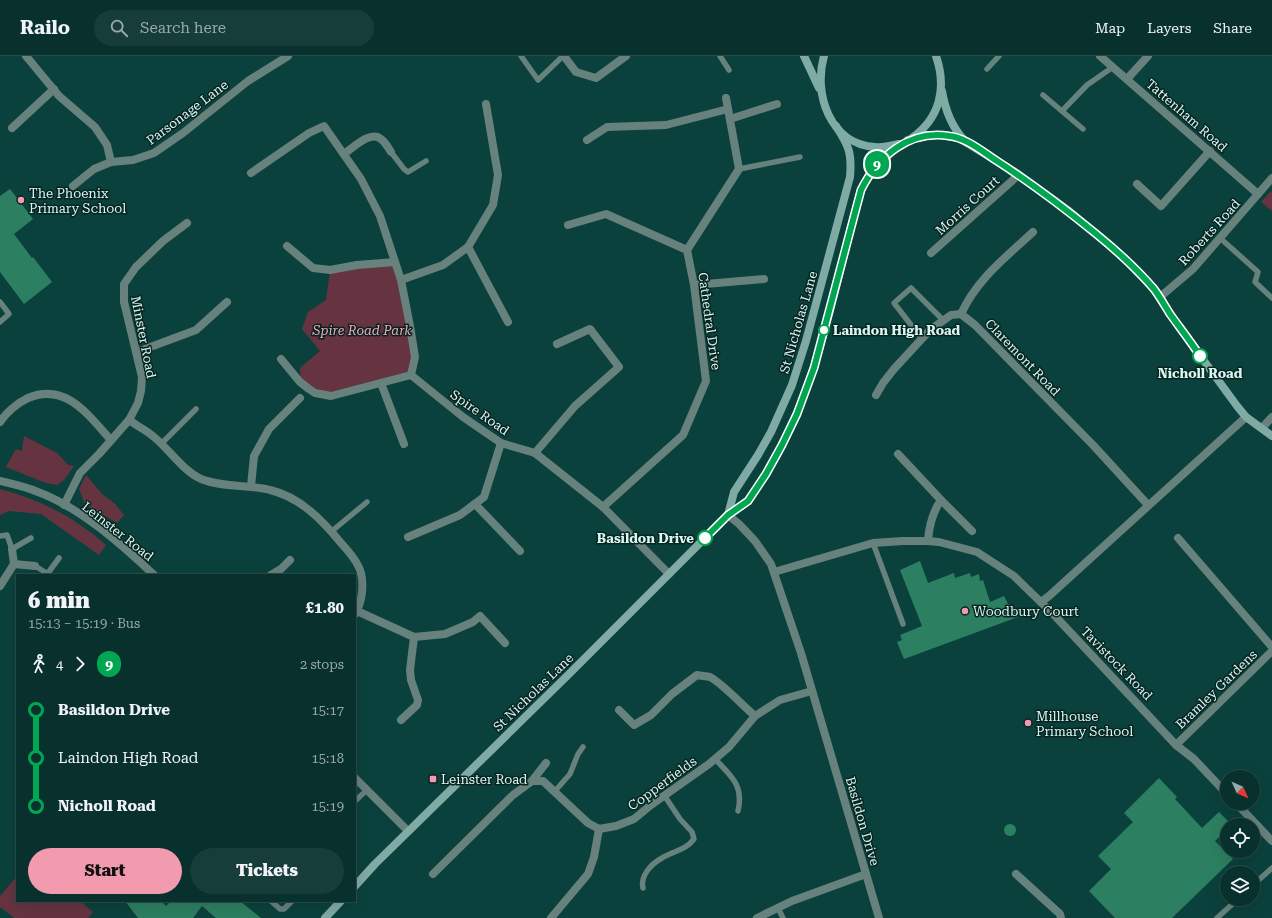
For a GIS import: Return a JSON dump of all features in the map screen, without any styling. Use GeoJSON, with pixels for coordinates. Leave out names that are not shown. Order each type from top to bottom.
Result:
{"type":"FeatureCollection","features":[{"type":"Feature","properties":{"kind":"main road","name":"St Nicholas Lane"},"geometry":{"type":"LineString","coordinates":[[728,515],[734,492],[771,432],[792,385],[806,341],[850,177],[851,154],[845,141],[826,110],[821,94],[804,56]]}},
{"type":"Feature","properties":{"kind":"main road"},"geometry":{"type":"LineString","coordinates":[[821,94],[821,68],[824,56]]}},
{"type":"Feature","properties":{"kind":"main road"},"geometry":{"type":"LineString","coordinates":[[936,56],[943,95],[949,116],[965,141]]}},
{"type":"Feature","properties":{"kind":"main road","name":"St Nicholas Lane"},"geometry":{"type":"LineString","coordinates":[[356,885],[408,831],[568,675],[728,515],[748,501],[766,474],[782,445],[797,414],[814,368],[861,190],[872,171],[882,159],[922,130],[932,117],[940,97],[941,83]]}},
{"type":"Feature","properties":{"kind":"main road"},"geometry":{"type":"LineString","coordinates":[[836,126],[852,140],[861,144],[875,147],[888,146],[930,135],[951,136],[965,141],[1018,174],[1069,212],[1119,253],[1154,289],[1237,406],[1246,417],[1272,436]]}},
{"type":"Feature","properties":{"kind":"main road"},"geometry":{"type":"LineString","coordinates":[[325,918],[340,902]]}},
{"type":"Feature","properties":{"kind":"street"},"geometry":{"type":"LineString","coordinates":[[26,56],[54,89],[95,127],[107,145],[111,162]]}},
{"type":"Feature","properties":{"kind":"street","name":"Parsonage Lane"},"geometry":{"type":"LineString","coordinates":[[73,186],[94,169],[111,162],[133,160],[154,153],[183,133],[248,81],[288,56]]}},
{"type":"Feature","properties":{"kind":"street"},"geometry":{"type":"LineString","coordinates":[[564,56],[576,72],[596,78],[626,56]]}},
{"type":"Feature","properties":{"kind":"street","name":"Tattenham Road"},"geometry":{"type":"LineString","coordinates":[[1100,56],[1258,194]]}},
{"type":"Feature","properties":{"kind":"street"},"geometry":{"type":"LineString","coordinates":[[1127,79],[1148,56]]}},
{"type":"Feature","properties":{"kind":"street"},"geometry":{"type":"LineString","coordinates":[[12,128],[54,89]]}},
{"type":"Feature","properties":{"kind":"street"},"geometry":{"type":"LineString","coordinates":[[568,225],[606,214],[687,250],[738,169],[726,98]]}},
{"type":"Feature","properties":{"kind":"street"},"geometry":{"type":"LineString","coordinates":[[401,280],[443,265],[468,247],[493,205],[498,175],[486,104]]}},
{"type":"Feature","properties":{"kind":"street"},"geometry":{"type":"LineString","coordinates":[[730,119],[777,104]]}},
{"type":"Feature","properties":{"kind":"street"},"geometry":{"type":"LineString","coordinates":[[587,140],[607,128],[666,125],[728,109]]}},
{"type":"Feature","properties":{"kind":"street"},"geometry":{"type":"LineString","coordinates":[[251,173],[310,133],[324,126],[360,179],[380,216],[401,280],[415,357],[411,375],[331,396],[315,393],[300,382],[281,359]]}},
{"type":"Feature","properties":{"kind":"street"},"geometry":{"type":"LineString","coordinates":[[344,154],[372,136],[378,136],[382,139],[391,152]]}},
{"type":"Feature","properties":{"kind":"street"},"geometry":{"type":"LineString","coordinates":[[1137,184],[1161,206],[1210,151]]}},
{"type":"Feature","properties":{"kind":"street","name":"Morris Court"},"geometry":{"type":"LineString","coordinates":[[931,253],[1018,174]]}},
{"type":"Feature","properties":{"kind":"street","name":"Roberts Road"},"geometry":{"type":"LineString","coordinates":[[1160,297],[1193,269],[1272,178]]}},
{"type":"Feature","properties":{"kind":"street","name":"Minster Road"},"geometry":{"type":"LineString","coordinates":[[64,504],[80,473],[129,420],[138,403],[141,391],[142,376],[124,302],[124,284],[136,267],[163,241],[187,223]]}},
{"type":"Feature","properties":{"kind":"street"},"geometry":{"type":"LineString","coordinates":[[876,395],[890,374],[930,330],[951,315],[961,314],[966,302],[983,278],[1033,232]]}},
{"type":"Feature","properties":{"kind":"street"},"geometry":{"type":"LineString","coordinates":[[287,246],[313,268],[330,270],[357,265],[395,262]]}},
{"type":"Feature","properties":{"kind":"street"},"geometry":{"type":"LineString","coordinates":[[468,247],[508,322]]}},
{"type":"Feature","properties":{"kind":"street","name":"Cathedral Drive"},"geometry":{"type":"LineString","coordinates":[[602,507],[683,435],[706,381],[694,285],[687,250]]}},
{"type":"Feature","properties":{"kind":"street"},"geometry":{"type":"LineString","coordinates":[[694,285],[764,279]]}},
{"type":"Feature","properties":{"kind":"street"},"geometry":{"type":"LineString","coordinates":[[137,352],[196,330],[227,302]]}},
{"type":"Feature","properties":{"kind":"street","name":"Claremont Road"},"geometry":{"type":"LineString","coordinates":[[961,314],[975,325],[1093,445],[1148,506]]}},
{"type":"Feature","properties":{"kind":"street"},"geometry":{"type":"LineString","coordinates":[[535,454],[575,406],[619,367],[590,329],[557,344]]}},
{"type":"Feature","properties":{"kind":"street","name":"Spire Road"},"geometry":{"type":"LineString","coordinates":[[411,375],[462,417],[501,443],[535,454],[602,507],[669,574]]}},
{"type":"Feature","properties":{"kind":"street"},"geometry":{"type":"LineString","coordinates":[[381,383],[404,444]]}},
{"type":"Feature","properties":{"kind":"street"},"geometry":{"type":"LineString","coordinates":[[0,422],[22,401],[40,394],[60,395],[89,417],[111,440]]}},
{"type":"Feature","properties":{"kind":"street"},"geometry":{"type":"LineString","coordinates":[[251,486],[254,456],[261,442],[269,429],[300,398]]}},
{"type":"Feature","properties":{"kind":"street"},"geometry":{"type":"LineString","coordinates":[[1041,602],[1050,596],[1246,417]]}},
{"type":"Feature","properties":{"kind":"street"},"geometry":{"type":"LineString","coordinates":[[1262,428],[1272,417]]}},
{"type":"Feature","properties":{"kind":"street"},"geometry":{"type":"LineString","coordinates":[[129,420],[154,437],[190,472],[201,478],[217,484],[251,486],[270,490],[296,500],[308,509],[332,531],[356,561],[361,573],[362,585],[361,599],[356,613],[414,637],[445,634],[473,622],[480,616],[505,643]]}},
{"type":"Feature","properties":{"kind":"street"},"geometry":{"type":"LineString","coordinates":[[408,537],[460,515],[484,497],[501,443]]}},
{"type":"Feature","properties":{"kind":"street"},"geometry":{"type":"LineString","coordinates":[[898,454],[972,531]]}},
{"type":"Feature","properties":{"kind":"street","name":"Leinster Road"},"geometry":{"type":"LineString","coordinates":[[0,481],[39,492],[64,504],[104,531],[153,574]]}},
{"type":"Feature","properties":{"kind":"street"},"geometry":{"type":"LineString","coordinates":[[928,541],[931,520],[935,508],[941,500]]}},
{"type":"Feature","properties":{"kind":"street"},"geometry":{"type":"LineString","coordinates":[[475,504],[520,551]]}},
{"type":"Feature","properties":{"kind":"street","name":"Basildon Drive"},"geometry":{"type":"LineString","coordinates":[[728,515],[755,541],[771,564],[774,572],[801,653],[879,918]]}},
{"type":"Feature","properties":{"kind":"street"},"geometry":{"type":"LineString","coordinates":[[1178,538],[1272,647]]}},
{"type":"Feature","properties":{"kind":"street","name":"Tavistock Road"},"geometry":{"type":"LineString","coordinates":[[774,572],[873,543],[928,541],[939,542],[977,552],[1014,576],[1041,602],[1132,696],[1176,745],[1194,759],[1220,787]]}},
{"type":"Feature","properties":{"kind":"street"},"geometry":{"type":"LineString","coordinates":[[0,586],[14,564],[12,549]]}},
{"type":"Feature","properties":{"kind":"street"},"geometry":{"type":"LineString","coordinates":[[274,574],[290,560]]}},
{"type":"Feature","properties":{"kind":"street"},"geometry":{"type":"LineString","coordinates":[[14,564],[35,566]]}},
{"type":"Feature","properties":{"kind":"street"},"geometry":{"type":"LineString","coordinates":[[401,720],[417,705],[418,700],[411,680],[410,670],[414,637]]}},
{"type":"Feature","properties":{"kind":"street","name":"Bramley Gardens"},"geometry":{"type":"LineString","coordinates":[[1176,745],[1272,651]]}},
{"type":"Feature","properties":{"kind":"street"},"geometry":{"type":"LineString","coordinates":[[619,710],[634,725],[651,715],[672,694],[697,675],[710,677],[755,716]]}},
{"type":"Feature","properties":{"kind":"street","name":"Copperfields"},"geometry":{"type":"LineString","coordinates":[[599,829],[616,826],[634,819],[664,795],[715,759],[729,747],[755,716],[780,700],[812,691]]}},
{"type":"Feature","properties":{"kind":"street"},"geometry":{"type":"LineString","coordinates":[[433,874],[513,795],[532,781],[546,764]]}},
{"type":"Feature","properties":{"kind":"street"},"geometry":{"type":"LineString","coordinates":[[356,779],[408,831]]}},
{"type":"Feature","properties":{"kind":"street"},"geometry":{"type":"LineString","coordinates":[[532,781],[543,782],[588,823],[599,829],[594,857],[588,874],[551,918]]}},
{"type":"Feature","properties":{"kind":"street"},"geometry":{"type":"LineString","coordinates":[[1243,810],[1272,841]]}},
{"type":"Feature","properties":{"kind":"street"},"geometry":{"type":"LineString","coordinates":[[757,918],[813,893],[866,874]]}},
{"type":"Feature","properties":{"kind":"street"},"geometry":{"type":"LineString","coordinates":[[1016,874],[1060,914],[1061,918]]}},
{"type":"Feature","properties":{"kind":"lane"},"geometry":{"type":"LineString","coordinates":[[521,56],[538,80],[564,56]]}},
{"type":"Feature","properties":{"kind":"lane"},"geometry":{"type":"LineString","coordinates":[[720,56],[729,70]]}},
{"type":"Feature","properties":{"kind":"lane"},"geometry":{"type":"LineString","coordinates":[[987,69],[999,56]]}},
{"type":"Feature","properties":{"kind":"lane"},"geometry":{"type":"LineString","coordinates":[[1062,111],[1087,85],[1113,67]]}},
{"type":"Feature","properties":{"kind":"lane"},"geometry":{"type":"LineString","coordinates":[[1043,95],[1083,129]]}},
{"type":"Feature","properties":{"kind":"lane"},"geometry":{"type":"LineString","coordinates":[[391,152],[408,172],[426,161]]}},
{"type":"Feature","properties":{"kind":"lane"},"geometry":{"type":"LineString","coordinates":[[738,169],[800,157]]}},
{"type":"Feature","properties":{"kind":"lane"},"geometry":{"type":"LineString","coordinates":[[1220,238],[1258,272],[1255,282],[1272,298]]}},
{"type":"Feature","properties":{"kind":"lane"},"geometry":{"type":"LineString","coordinates":[[922,339],[894,303],[911,288],[944,320]]}},
{"type":"Feature","properties":{"kind":"lane"},"geometry":{"type":"LineString","coordinates":[[0,302],[9,314],[0,322]]}},
{"type":"Feature","properties":{"kind":"lane"},"geometry":{"type":"LineString","coordinates":[[162,444],[196,409]]}},
{"type":"Feature","properties":{"kind":"lane"},"geometry":{"type":"LineString","coordinates":[[332,531],[367,502]]}},
{"type":"Feature","properties":{"kind":"lane"},"geometry":{"type":"LineString","coordinates":[[0,536],[7,535],[12,549],[31,538]]}},
{"type":"Feature","properties":{"kind":"lane"},"geometry":{"type":"LineString","coordinates":[[873,543],[903,624]]}},
{"type":"Feature","properties":{"kind":"lane"},"geometry":{"type":"LineString","coordinates":[[35,566],[49,574],[59,558]]}},
{"type":"Feature","properties":{"kind":"lane"},"geometry":{"type":"LineString","coordinates":[[554,791],[570,774],[578,754],[583,748]]}},
{"type":"Feature","properties":{"kind":"lane"},"geometry":{"type":"LineString","coordinates":[[715,759],[735,780],[739,788],[741,801],[738,811]]}},
{"type":"Feature","properties":{"kind":"lane"},"geometry":{"type":"LineString","coordinates":[[356,800],[367,790]]}},
{"type":"Feature","properties":{"kind":"lane"},"geometry":{"type":"LineString","coordinates":[[643,888],[642,879],[644,874],[656,862],[662,857],[690,845],[694,840],[692,832],[677,815],[664,795]]}},
{"type":"Feature","properties":{"kind":"lane"},"geometry":{"type":"LineString","coordinates":[[1260,879],[1272,868]]}},
{"type":"Feature","properties":{"kind":"lane"},"geometry":{"type":"LineString","coordinates":[[272,902],[280,909],[284,909],[291,902]]}},
{"type":"Feature","properties":{"kind":"lane"},"geometry":{"type":"LineString","coordinates":[[1217,918],[1230,906]]}},
{"type":"Feature","properties":{"kind":"lane"},"geometry":{"type":"LineString","coordinates":[[778,908],[783,918]]}},
{"type":"Feature","properties":{"kind":"green space"},"geometry":{"type":"Polygon","coordinates":[[[1271,191],[1272,192],[1272,211],[1261,202],[1271,191]]]}},
{"type":"Feature","properties":{"kind":"green space","name":"Spire Road Park"},"geometry":{"type":"Polygon","coordinates":[[[395,262],[415,357],[411,375],[331,396],[301,383],[300,368],[320,351],[302,329],[308,312],[326,300],[330,270],[395,262]]]}},
{"type":"Feature","properties":{"kind":"green space"},"geometry":{"type":"Polygon","coordinates":[[[24,436],[57,453],[68,465],[74,466],[64,480],[57,485],[46,483],[6,467],[16,449],[22,451],[24,436]]]}},
{"type":"Feature","properties":{"kind":"green space"},"geometry":{"type":"Polygon","coordinates":[[[86,475],[102,494],[115,504],[124,515],[117,523],[85,504],[79,489],[86,475]]]}},
{"type":"Feature","properties":{"kind":"green space"},"geometry":{"type":"Polygon","coordinates":[[[0,489],[29,498],[70,518],[106,545],[99,555],[41,514],[9,511],[0,515],[0,489]]]}},
{"type":"Feature","properties":{"kind":"green space"},"geometry":{"type":"Polygon","coordinates":[[[16,877],[16,902],[81,902],[93,912],[88,918],[14,918],[0,907],[0,896],[16,877]]]}},
{"type":"Feature","properties":{"kind":"building"},"geometry":{"type":"Polygon","coordinates":[[[10,189],[33,219],[14,234],[52,282],[24,304],[0,272],[0,196],[10,189]]]}},
{"type":"Feature","properties":{"kind":"building","name":"Woodbury Court"},"geometry":{"type":"Polygon","coordinates":[[[920,561],[928,583],[954,573],[955,578],[970,573],[971,577],[979,574],[980,581],[983,580],[990,602],[1004,596],[1008,604],[1012,605],[1018,617],[904,659],[897,642],[902,640],[900,635],[922,626],[900,570],[920,561]]]}},
{"type":"Feature","properties":{"kind":"building"},"geometry":{"type":"Polygon","coordinates":[[[1159,778],[1177,797],[1175,799],[1202,828],[1219,812],[1225,818],[1220,818],[1220,836],[1215,841],[1220,846],[1220,858],[1233,859],[1226,866],[1220,866],[1220,872],[1172,918],[1115,918],[1089,891],[1111,869],[1098,856],[1133,822],[1124,813],[1159,778]]]}},
{"type":"Feature","properties":{"kind":"building"},"geometry":{"type":"Polygon","coordinates":[[[1008,824],[1012,824],[1016,830],[1012,836],[1008,836],[1004,832],[1004,828],[1008,824]]]}},
{"type":"Feature","properties":{"kind":"building"},"geometry":{"type":"Polygon","coordinates":[[[126,902],[162,902],[166,906],[170,902],[241,902],[261,918],[216,918],[202,906],[193,918],[138,918],[126,902]]]}},
{"type":"Feature","properties":{"kind":"bus line","name":"9"},"geometry":{"type":"LineString","coordinates":[[705,538],[728,515],[748,501],[766,474],[782,445],[797,414],[814,368],[861,190],[872,171],[882,159],[908,140],[930,135],[942,135],[959,138],[1036,186],[1119,253],[1154,289],[1169,313],[1200,356]]}},
{"type":"Feature","properties":{"kind":"place","name":"The Phoenix Primary School"},"geometry":{"type":"Point","coordinates":[21,200]}},
{"type":"Feature","properties":{"kind":"place","name":"Laindon High Road"},"geometry":{"type":"Point","coordinates":[824,330]}},
{"type":"Feature","properties":{"kind":"place","name":"Nicholl Road"},"geometry":{"type":"Point","coordinates":[1200,356]}},
{"type":"Feature","properties":{"kind":"place","name":"Basildon Drive"},"geometry":{"type":"Point","coordinates":[705,538]}},
{"type":"Feature","properties":{"kind":"place","name":"Woodbury Court"},"geometry":{"type":"Point","coordinates":[965,611]}},
{"type":"Feature","properties":{"kind":"place","name":"Millhouse Primary School"},"geometry":{"type":"Point","coordinates":[1028,723]}},
{"type":"Feature","properties":{"kind":"place","name":"Leinster Road"},"geometry":{"type":"Point","coordinates":[433,779]}}]}
